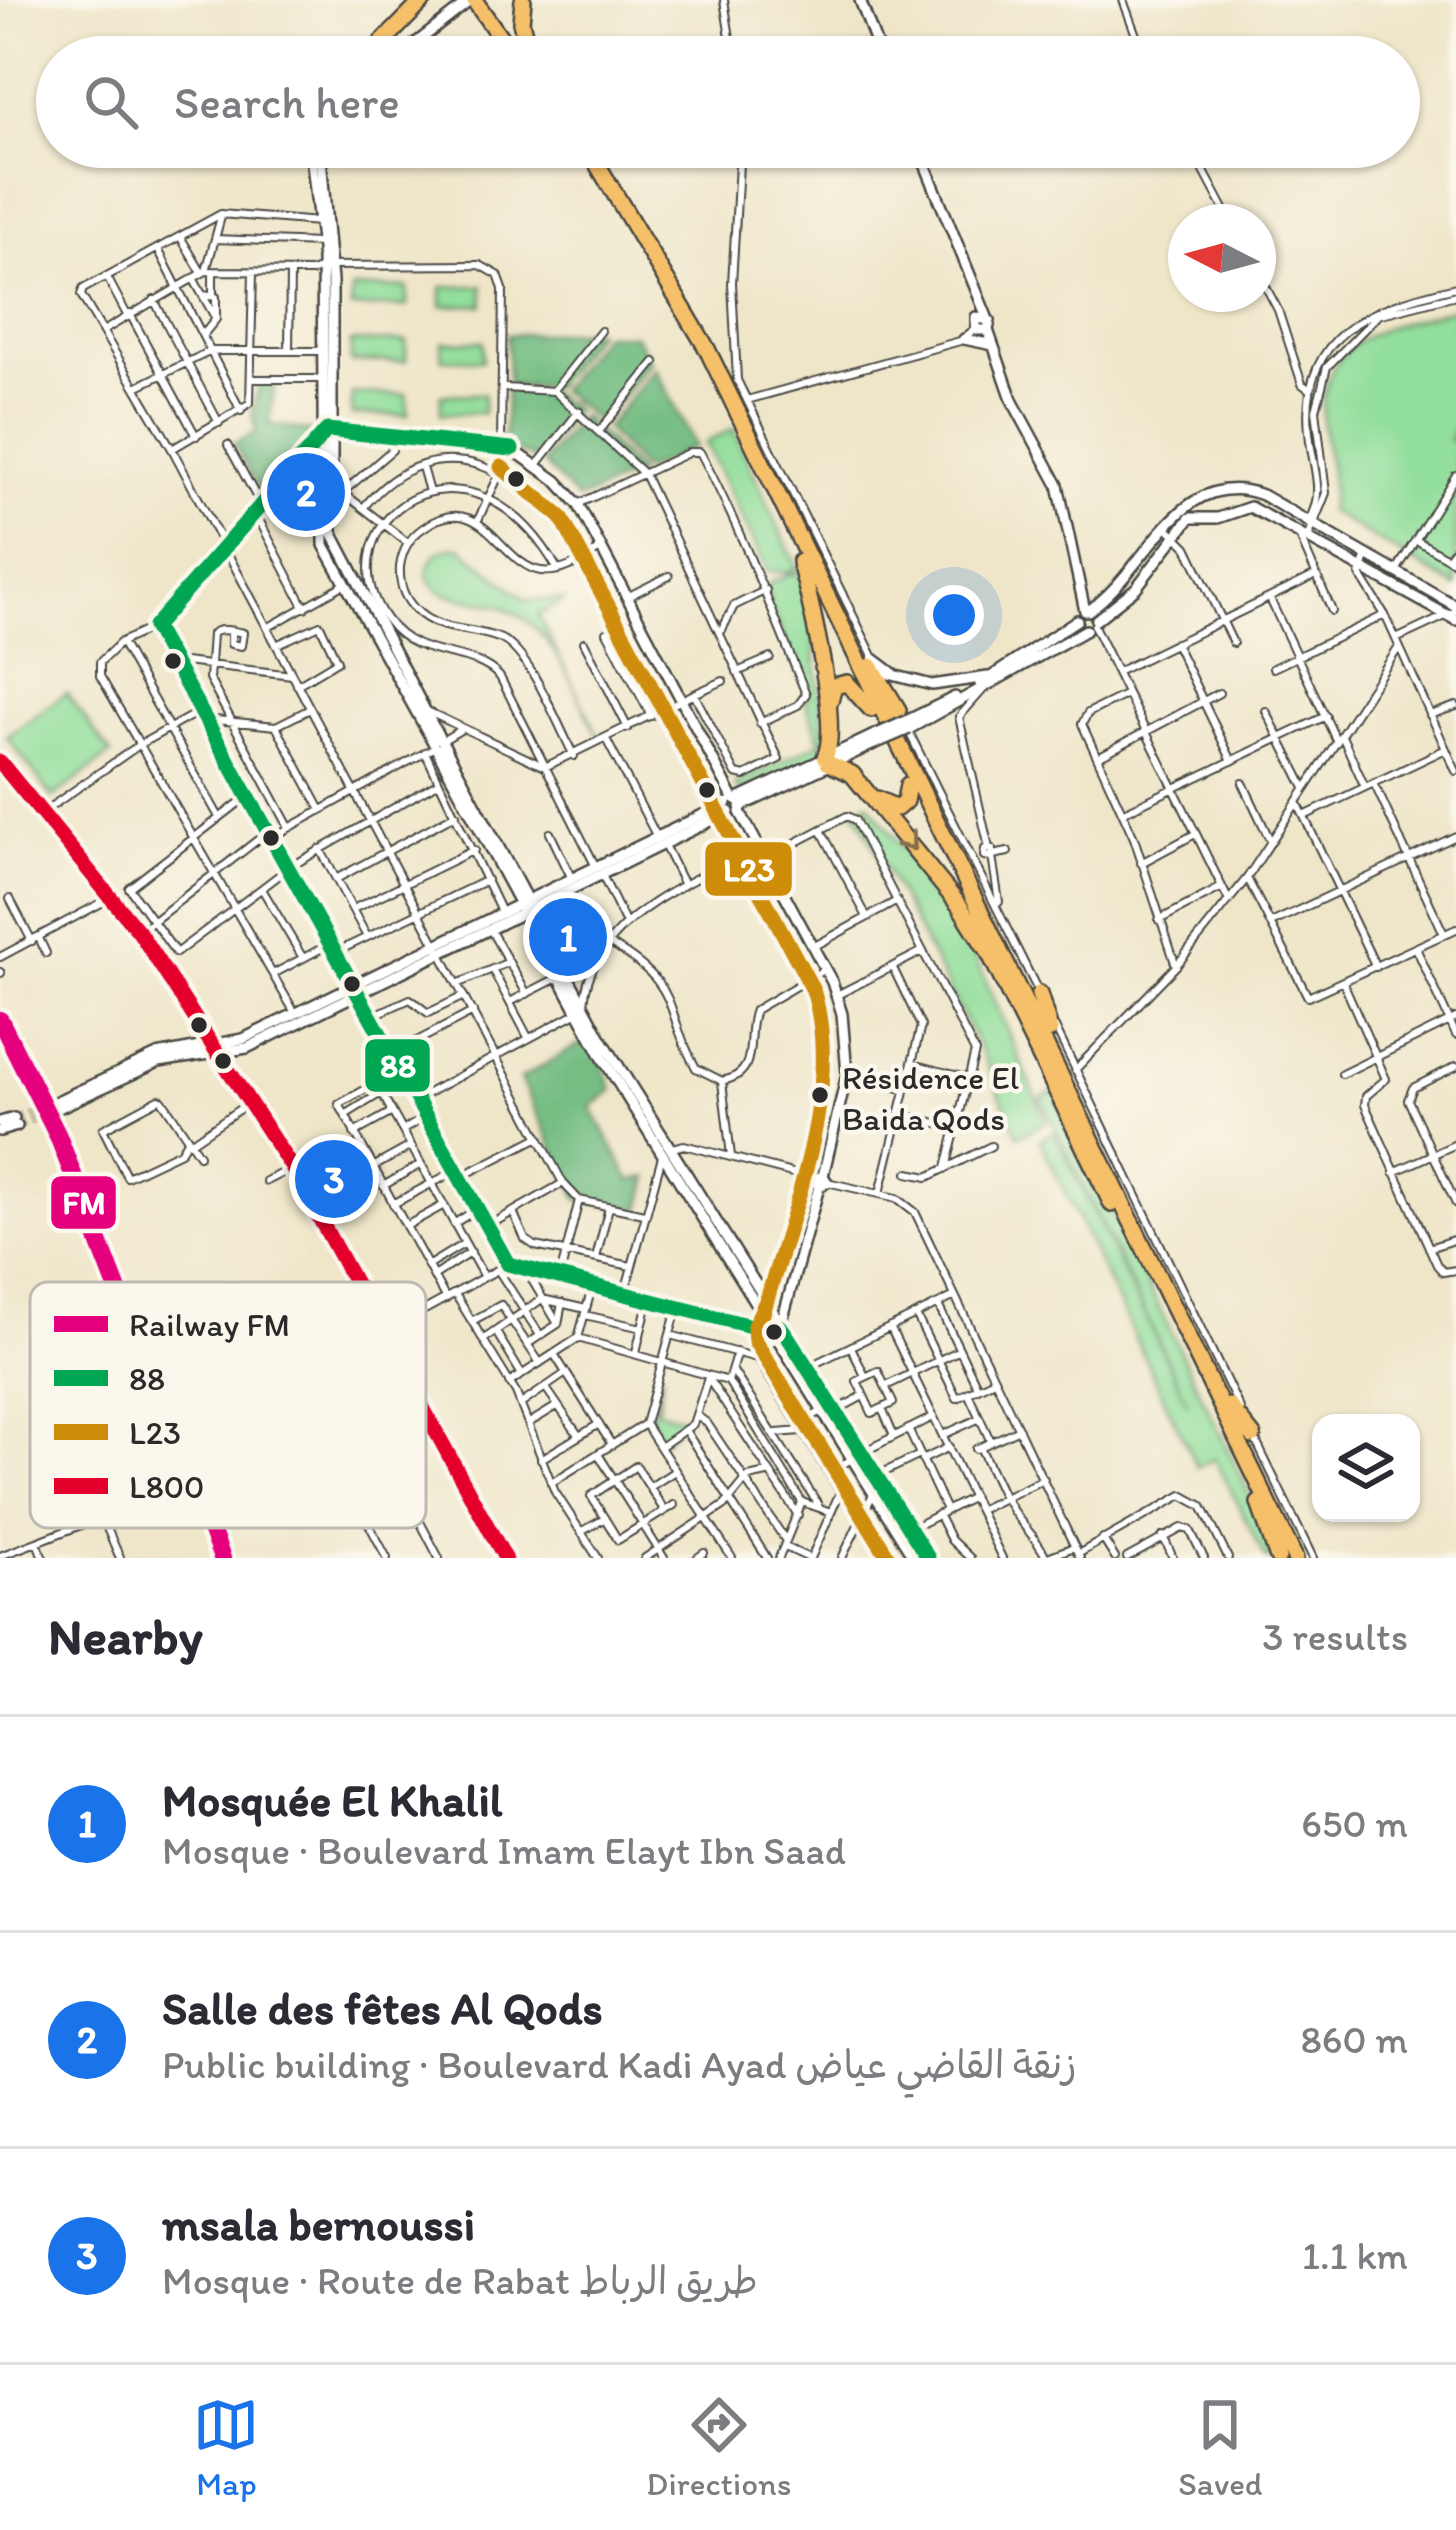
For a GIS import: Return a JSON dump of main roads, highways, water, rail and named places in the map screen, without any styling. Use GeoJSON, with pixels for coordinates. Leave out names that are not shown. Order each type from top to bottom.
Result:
{"type":"FeatureCollection","features":[{"type":"Feature","properties":{"kind":"highway"},"geometry":{"type":"LineString","coordinates":[[389,36],[424,0]]}},
{"type":"Feature","properties":{"kind":"highway"},"geometry":{"type":"LineString","coordinates":[[485,0],[512,36]]}},
{"type":"Feature","properties":{"kind":"highway"},"geometry":{"type":"LineString","coordinates":[[524,0],[524,36]]}},
{"type":"Feature","properties":{"kind":"highway"},"geometry":{"type":"LineString","coordinates":[[469,2],[497,36]]}},
{"type":"Feature","properties":{"kind":"highway"},"geometry":{"type":"LineString","coordinates":[[590,168],[696,349],[1256,1495],[1281,1558]]}},
{"type":"Feature","properties":{"kind":"highway"},"geometry":{"type":"LineString","coordinates":[[599,168],[706,347],[1295,1558]]}},
{"type":"Feature","properties":{"kind":"highway"},"geometry":{"type":"LineString","coordinates":[[800,562],[815,614],[832,731],[826,760],[852,774],[959,905],[993,961]]}},
{"type":"Feature","properties":{"kind":"highway"},"geometry":{"type":"LineString","coordinates":[[816,573],[829,584],[904,720]]}},
{"type":"Feature","properties":{"kind":"highway"},"geometry":{"type":"LineString","coordinates":[[871,709],[847,683],[830,692],[838,735],[857,774],[886,807],[902,806],[908,785]]}},
{"type":"Feature","properties":{"kind":"highway"},"geometry":{"type":"LineString","coordinates":[[1039,994],[1101,1154]]}},
{"type":"Feature","properties":{"kind":"highway"},"geometry":{"type":"LineString","coordinates":[[1186,1336],[1197,1342],[1230,1409],[1253,1436]]}},
{"type":"Feature","properties":{"kind":"main road"},"geometry":{"type":"LineString","coordinates":[[0,762],[145,928],[244,1106],[351,1282]]}},
{"type":"Feature","properties":{"kind":"main road"},"geometry":{"type":"LineString","coordinates":[[0,776],[103,902],[213,1051],[309,1195],[354,1282]]}},
{"type":"Feature","properties":{"kind":"main road"},"geometry":{"type":"LineString","coordinates":[[426,1415],[505,1558]]}},
{"type":"Feature","properties":{"kind":"main road"},"geometry":{"type":"LineString","coordinates":[[426,1428],[494,1558]]}},
{"type":"Feature","properties":{"kind":"tunnel"},"geometry":{"type":"LineString","coordinates":[[14,1118],[48,1105]]}},
{"type":"Feature","properties":{"kind":"tunnel"},"geometry":{"type":"LineString","coordinates":[[17,1126],[52,1111]]}},
{"type":"Feature","properties":{"kind":"rail line","name":"FM"},"geometry":{"type":"LineString","coordinates":[[0,1020],[58,1136],[115,1282]]}},
{"type":"Feature","properties":{"kind":"rail line","name":"FM"},"geometry":{"type":"LineString","coordinates":[[210,1528],[222,1558]]}},
{"type":"Feature","properties":{"kind":"place","name":"Salle des fêtes Al Qods"},"geometry":{"type":"Point","coordinates":[306,492]}},
{"type":"Feature","properties":{"kind":"place","name":"Mosquée El Khalil"},"geometry":{"type":"Point","coordinates":[568,937]}},
{"type":"Feature","properties":{"kind":"place","name":"Résidence El Baida Qods"},"geometry":{"type":"Point","coordinates":[820,1095]}},
{"type":"Feature","properties":{"kind":"place","name":"msala bernoussi"},"geometry":{"type":"Point","coordinates":[334,1179]}}]}
